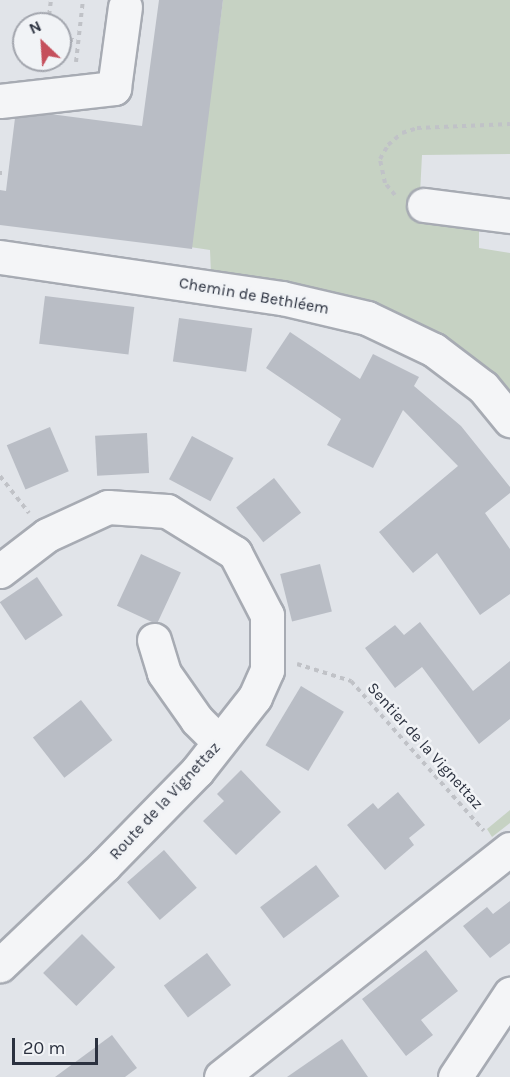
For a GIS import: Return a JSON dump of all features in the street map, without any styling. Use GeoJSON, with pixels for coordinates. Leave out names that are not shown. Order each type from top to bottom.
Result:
{"type":"FeatureCollection","features":[{"type":"Feature","properties":{"kind":"street"},"geometry":{"type":"LineString","coordinates":[[0,101],[114,88],[125,6]]}},
{"type":"Feature","properties":{"kind":"street"},"geometry":{"type":"LineString","coordinates":[[424,205],[510,216]]}},
{"type":"Feature","properties":{"kind":"street","name":"Chemin de Bethléem"},"geometry":{"type":"LineString","coordinates":[[0,257],[282,298],[367,318],[434,350],[483,387],[510,420]]}},
{"type":"Feature","properties":{"kind":"street","name":"Route de la Vignettaz"},"geometry":{"type":"LineString","coordinates":[[0,571],[46,535],[108,507],[167,511],[235,553],[267,615],[267,670],[255,697],[197,771],[104,866],[0,965]]}},
{"type":"Feature","properties":{"kind":"street"},"geometry":{"type":"LineString","coordinates":[[154,640],[164,673],[197,720],[219,742]]}},
{"type":"Feature","properties":{"kind":"street"},"geometry":{"type":"LineString","coordinates":[[221,1077],[497,840]]}},
{"type":"Feature","properties":{"kind":"street"},"geometry":{"type":"LineString","coordinates":[[455,1077],[504,1016]]}},
{"type":"Feature","properties":{"kind":"path"},"geometry":{"type":"LineString","coordinates":[[72,92],[83,0]]}},
{"type":"Feature","properties":{"kind":"path"},"geometry":{"type":"LineString","coordinates":[[72,40],[78,41]]}},
{"type":"Feature","properties":{"kind":"path"},"geometry":{"type":"LineString","coordinates":[[424,205],[395,195],[385,183],[380,159],[388,145],[402,133],[417,128],[510,124]]}},
{"type":"Feature","properties":{"kind":"path"},"geometry":{"type":"LineString","coordinates":[[0,171],[0,177]]}},
{"type":"Feature","properties":{"kind":"path"},"geometry":{"type":"LineString","coordinates":[[0,476],[36,522]]}},
{"type":"Feature","properties":{"kind":"path","name":"Sentier de la Vignettaz"},"geometry":{"type":"LineString","coordinates":[[287,661],[351,681],[497,840]]}},
{"type":"Feature","properties":{"kind":"green space"},"geometry":{"type":"Polygon","coordinates":[[[223,0],[510,0],[510,154],[422,155],[420,194],[479,219],[479,248],[510,253],[510,403],[464,356],[402,316],[350,296],[211,274],[210,250],[190,247],[223,0]]]}},
{"type":"Feature","properties":{"kind":"green space"},"geometry":{"type":"Polygon","coordinates":[[[510,810],[510,823],[492,837],[487,829],[510,810]]]}},
{"type":"Feature","properties":{"kind":"building"},"geometry":{"type":"Polygon","coordinates":[[[159,0],[223,0],[192,249],[0,225],[0,190],[6,191],[15,118],[50,114],[142,126],[159,0]]]}},
{"type":"Feature","properties":{"kind":"building"},"geometry":{"type":"Polygon","coordinates":[[[45,296],[134,307],[128,355],[39,344],[45,296]]]}},
{"type":"Feature","properties":{"kind":"building"},"geometry":{"type":"Polygon","coordinates":[[[179,318],[252,328],[246,372],[173,362],[179,318]]]}},
{"type":"Feature","properties":{"kind":"building"},"geometry":{"type":"Polygon","coordinates":[[[290,332],[360,379],[373,354],[419,377],[414,386],[461,426],[510,487],[510,493],[485,513],[510,549],[510,594],[480,615],[437,553],[413,573],[379,532],[458,466],[403,410],[373,468],[327,445],[341,419],[266,368],[290,332]]]}},
{"type":"Feature","properties":{"kind":"building"},"geometry":{"type":"Polygon","coordinates":[[[50,427],[69,471],[25,490],[7,445],[50,427]]]}},
{"type":"Feature","properties":{"kind":"building"},"geometry":{"type":"Polygon","coordinates":[[[147,433],[149,473],[97,476],[95,436],[147,433]]]}},
{"type":"Feature","properties":{"kind":"building"},"geometry":{"type":"Polygon","coordinates":[[[192,436],[233,458],[210,501],[169,479],[192,436]]]}},
{"type":"Feature","properties":{"kind":"building"},"geometry":{"type":"Polygon","coordinates":[[[274,478],[301,513],[263,542],[236,508],[274,478]]]}},
{"type":"Feature","properties":{"kind":"building"},"geometry":{"type":"Polygon","coordinates":[[[141,554],[181,573],[157,624],[117,606],[141,554]]]}},
{"type":"Feature","properties":{"kind":"building"},"geometry":{"type":"Polygon","coordinates":[[[320,564],[332,612],[292,621],[280,574],[320,564]]]}},
{"type":"Feature","properties":{"kind":"building"},"geometry":{"type":"Polygon","coordinates":[[[37,577],[63,615],[25,640],[0,602],[37,577]]]}},
{"type":"Feature","properties":{"kind":"building"},"geometry":{"type":"Polygon","coordinates":[[[420,622],[473,691],[510,661],[510,719],[479,744],[422,667],[395,688],[365,648],[395,625],[404,635],[420,622]]]}},
{"type":"Feature","properties":{"kind":"building"},"geometry":{"type":"Polygon","coordinates":[[[301,686],[344,712],[308,771],[265,745],[301,686]]]}},
{"type":"Feature","properties":{"kind":"building"},"geometry":{"type":"Polygon","coordinates":[[[81,700],[112,740],[64,778],[33,738],[81,700]]]}},
{"type":"Feature","properties":{"kind":"building"},"geometry":{"type":"Polygon","coordinates":[[[241,770],[281,812],[236,855],[203,821],[224,801],[217,794],[241,770]]]}},
{"type":"Feature","properties":{"kind":"building"},"geometry":{"type":"Polygon","coordinates":[[[398,792],[425,825],[409,838],[414,845],[385,870],[347,825],[373,803],[378,809],[398,792]]]}},
{"type":"Feature","properties":{"kind":"building"},"geometry":{"type":"Polygon","coordinates":[[[164,850],[197,888],[160,920],[127,882],[164,850]]]}},
{"type":"Feature","properties":{"kind":"building"},"geometry":{"type":"Polygon","coordinates":[[[316,865],[339,896],[284,938],[260,907],[316,865]]]}},
{"type":"Feature","properties":{"kind":"building"},"geometry":{"type":"Polygon","coordinates":[[[510,901],[510,943],[490,958],[463,926],[487,907],[493,914],[510,901]]]}},
{"type":"Feature","properties":{"kind":"building"},"geometry":{"type":"Polygon","coordinates":[[[82,934],[115,967],[76,1006],[43,973],[82,934]]]}},
{"type":"Feature","properties":{"kind":"building"},"geometry":{"type":"Polygon","coordinates":[[[426,950],[458,991],[421,1020],[433,1035],[406,1056],[362,999],[426,950]]]}},
{"type":"Feature","properties":{"kind":"building"},"geometry":{"type":"Polygon","coordinates":[[[207,953],[231,985],[188,1017],[164,985],[207,953]]]}},
{"type":"Feature","properties":{"kind":"building"},"geometry":{"type":"Polygon","coordinates":[[[112,1035],[137,1068],[125,1077],[55,1077],[112,1035]]]}},
{"type":"Feature","properties":{"kind":"building"},"geometry":{"type":"Polygon","coordinates":[[[342,1039],[368,1077],[287,1077],[342,1039]]]}}]}
